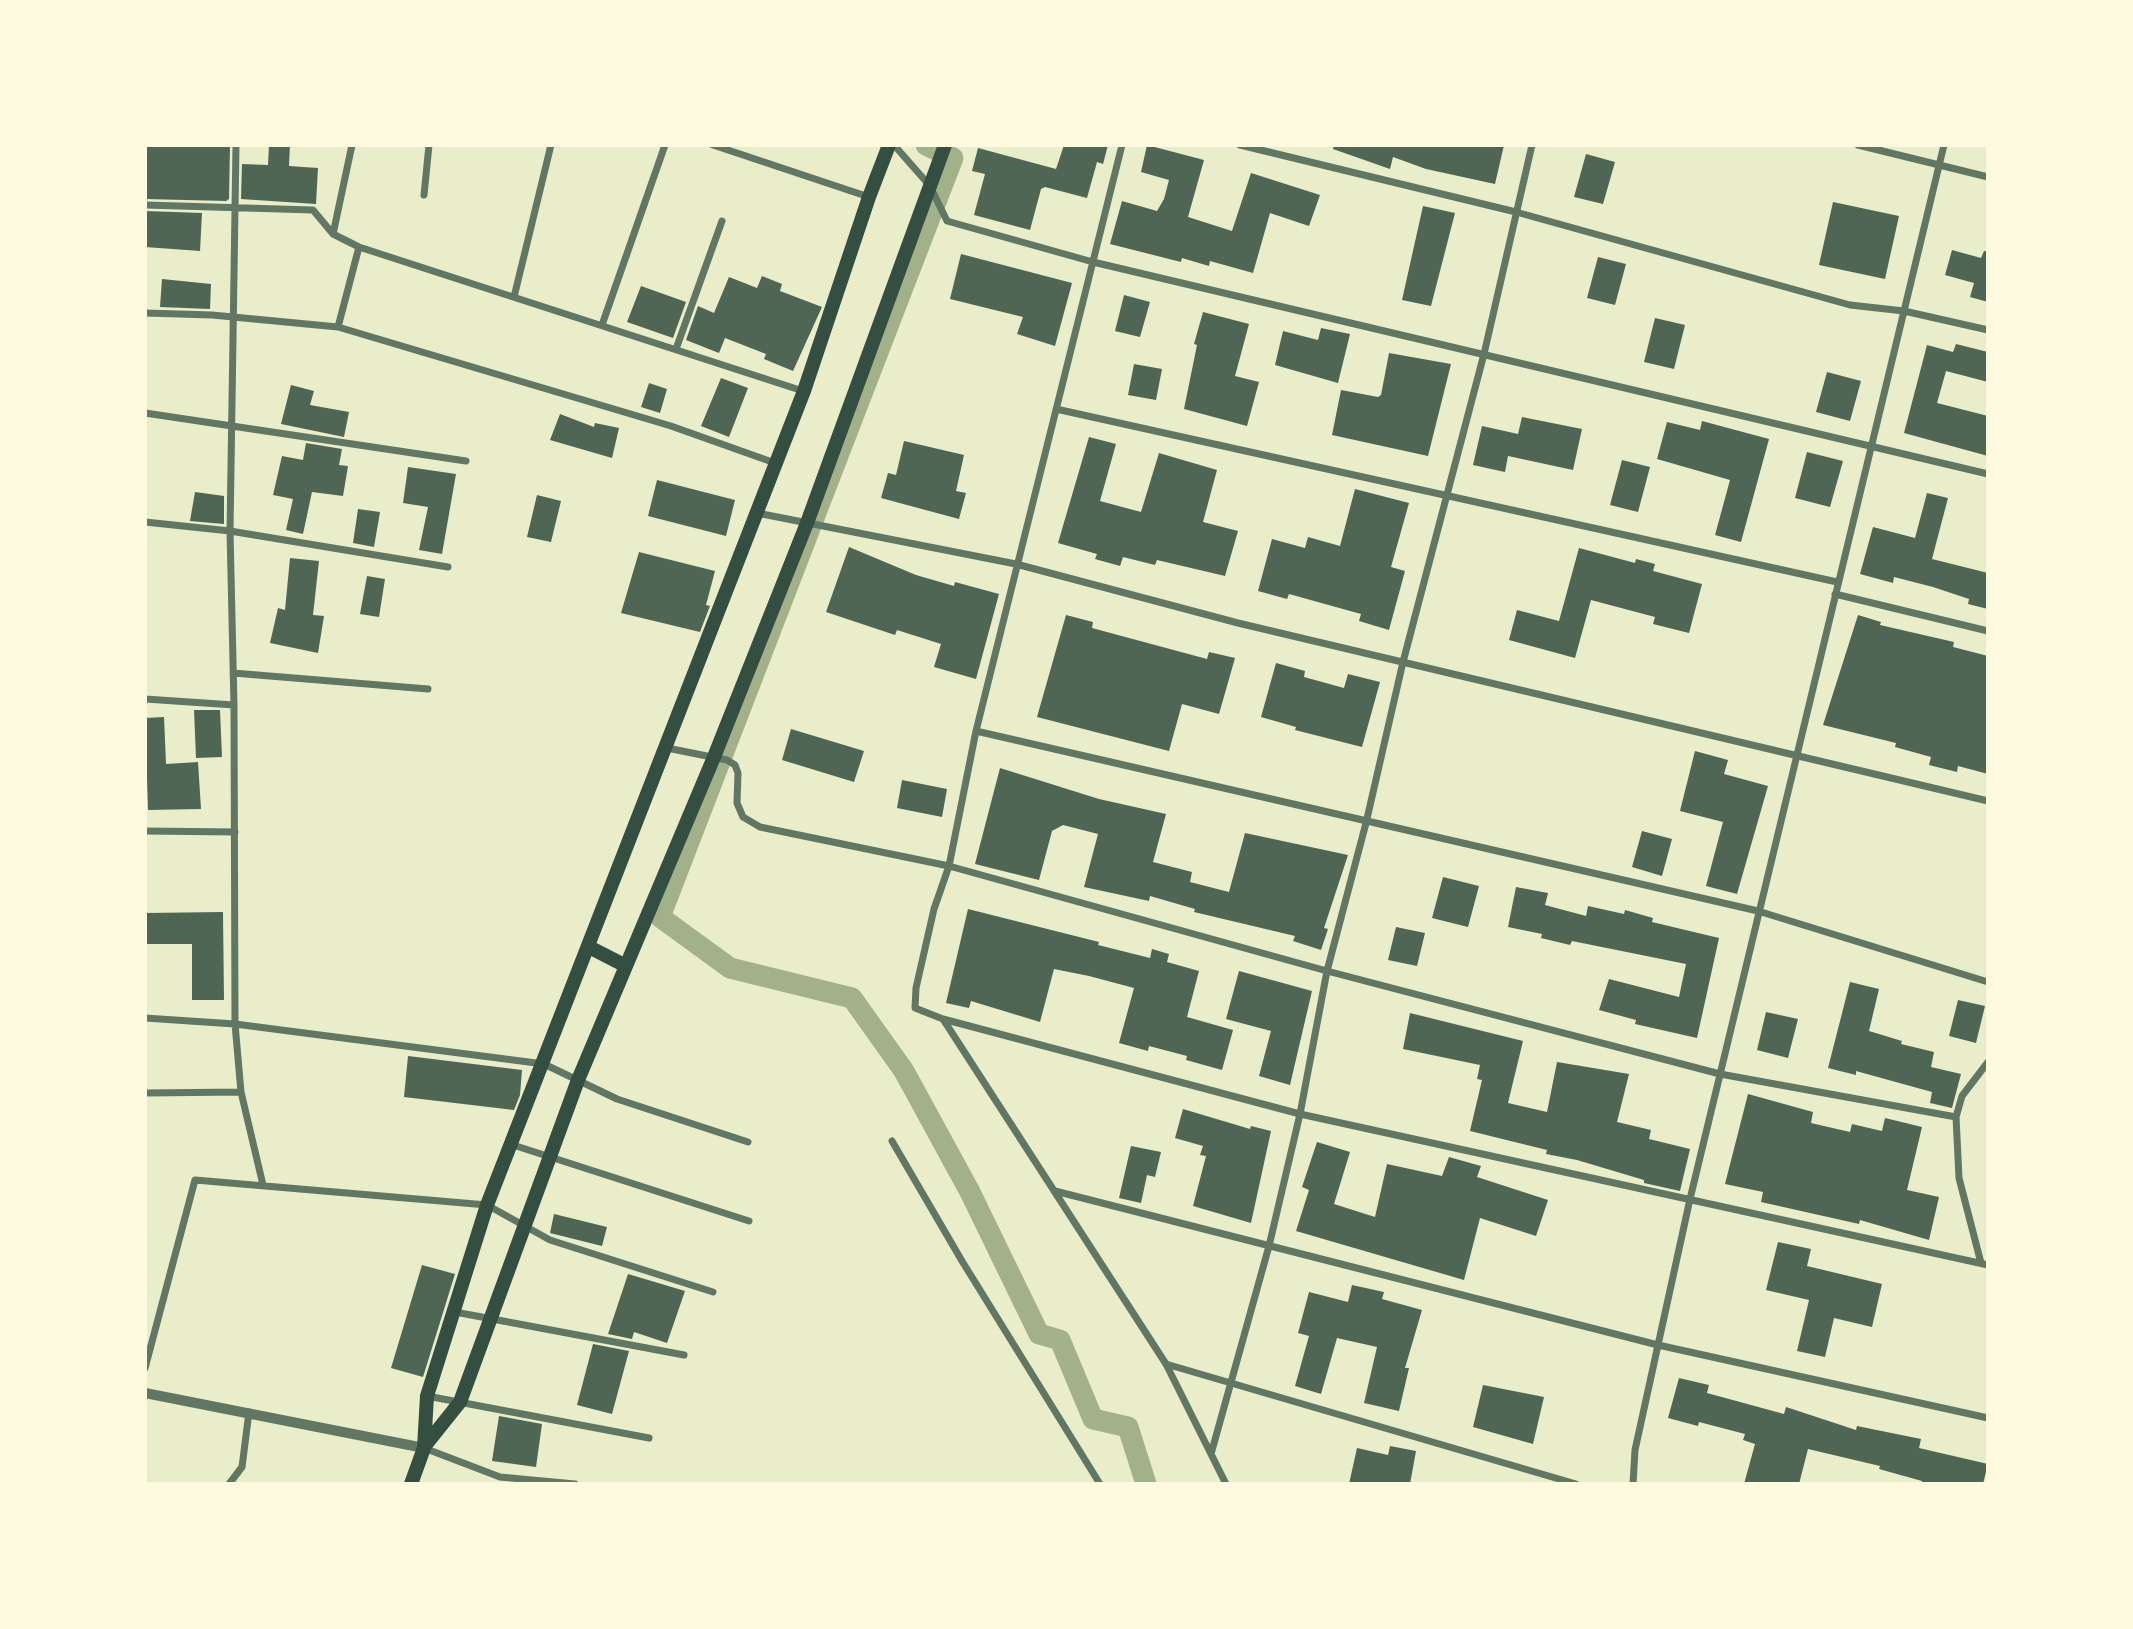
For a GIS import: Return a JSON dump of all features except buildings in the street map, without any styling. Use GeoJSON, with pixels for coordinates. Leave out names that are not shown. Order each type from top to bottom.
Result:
{"type":"FeatureCollection","features":[{"type":"Feature","properties":{"kind":"main road"},"geometry":{"type":"LineString","coordinates":[[411,1484],[424,1448],[427,1396],[487,1205],[513,1145],[804,391],[869,197],[892,145]]}},
{"type":"Feature","properties":{"kind":"main road"},"geometry":{"type":"LineString","coordinates":[[424,1448],[460,1402],[524,1226],[552,1158],[578,1080],[720,758],[812,524],[942,152]]}},
{"type":"Feature","properties":{"kind":"main road"},"geometry":{"type":"LineString","coordinates":[[589,947],[626,966]]}},
{"type":"Feature","properties":{"kind":"street"},"geometry":{"type":"LineString","coordinates":[[236,145],[229,531],[234,705],[235,1024],[241,1092],[263,1185]]}},
{"type":"Feature","properties":{"kind":"street"},"geometry":{"type":"LineString","coordinates":[[333,234],[352,145]]}},
{"type":"Feature","properties":{"kind":"street"},"geometry":{"type":"LineString","coordinates":[[424,195],[429,145]]}},
{"type":"Feature","properties":{"kind":"street"},"geometry":{"type":"LineString","coordinates":[[514,297],[551,145]]}},
{"type":"Feature","properties":{"kind":"street"},"geometry":{"type":"LineString","coordinates":[[602,325],[665,145]]}},
{"type":"Feature","properties":{"kind":"street"},"geometry":{"type":"LineString","coordinates":[[713,145],[869,197]]}},
{"type":"Feature","properties":{"kind":"street"},"geometry":{"type":"LineString","coordinates":[[892,145],[930,187],[947,221],[1093,262],[1988,474]]}},
{"type":"Feature","properties":{"kind":"street"},"geometry":{"type":"LineString","coordinates":[[1122,145],[1016,564],[976,731],[949,866],[934,909],[916,988],[915,1008],[943,1019],[1300,1114],[1984,1264],[1959,1178],[1955,1117],[1962,1096],[1988,1062]]}},
{"type":"Feature","properties":{"kind":"street"},"geometry":{"type":"LineString","coordinates":[[1240,145],[1516,212],[1850,305],[1904,311],[1988,330]]}},
{"type":"Feature","properties":{"kind":"street"},"geometry":{"type":"LineString","coordinates":[[1211,1455],[1269,1246],[1300,1114],[1327,971],[1366,823],[1403,662],[1484,354],[1532,145]]}},
{"type":"Feature","properties":{"kind":"street"},"geometry":{"type":"LineString","coordinates":[[1858,145],[1988,177]]}},
{"type":"Feature","properties":{"kind":"street"},"geometry":{"type":"LineString","coordinates":[[1633,1484],[1636,1450],[1690,1199],[1944,145]]}},
{"type":"Feature","properties":{"kind":"street"},"geometry":{"type":"LineString","coordinates":[[145,205],[313,210],[333,234],[359,247],[804,391]]}},
{"type":"Feature","properties":{"kind":"street"},"geometry":{"type":"LineString","coordinates":[[676,349],[722,221]]}},
{"type":"Feature","properties":{"kind":"street"},"geometry":{"type":"LineString","coordinates":[[338,327],[359,247]]}},
{"type":"Feature","properties":{"kind":"street"},"geometry":{"type":"LineString","coordinates":[[145,313],[233,317],[338,327],[671,426],[775,463]]}},
{"type":"Feature","properties":{"kind":"street"},"geometry":{"type":"LineString","coordinates":[[1056,409],[1838,582]]}},
{"type":"Feature","properties":{"kind":"street"},"geometry":{"type":"LineString","coordinates":[[145,413],[466,461]]}},
{"type":"Feature","properties":{"kind":"street"},"geometry":{"type":"LineString","coordinates":[[757,513],[1016,564],[1403,662],[1988,801]]}},
{"type":"Feature","properties":{"kind":"street"},"geometry":{"type":"LineString","coordinates":[[145,522],[229,531],[448,567]]}},
{"type":"Feature","properties":{"kind":"street"},"geometry":{"type":"LineString","coordinates":[[1835,594],[1988,632]]}},
{"type":"Feature","properties":{"kind":"street"},"geometry":{"type":"LineString","coordinates":[[233,673],[428,690]]}},
{"type":"Feature","properties":{"kind":"street"},"geometry":{"type":"LineString","coordinates":[[145,699],[234,705]]}},
{"type":"Feature","properties":{"kind":"street"},"geometry":{"type":"LineString","coordinates":[[976,731],[1366,823],[1758,911],[1988,982]]}},
{"type":"Feature","properties":{"kind":"street"},"geometry":{"type":"LineString","coordinates":[[667,748],[720,758],[738,773],[737,803],[743,817],[760,827],[949,866],[1327,971],[1720,1074],[1955,1117]]}},
{"type":"Feature","properties":{"kind":"street"},"geometry":{"type":"LineString","coordinates":[[145,831],[235,832]]}},
{"type":"Feature","properties":{"kind":"street"},"geometry":{"type":"LineString","coordinates":[[145,1017],[235,1024],[544,1064],[617,1099],[748,1142]]}},
{"type":"Feature","properties":{"kind":"street"},"geometry":{"type":"LineString","coordinates":[[943,1019],[1166,1364],[1226,1484]]}},
{"type":"Feature","properties":{"kind":"street"},"geometry":{"type":"LineString","coordinates":[[145,1093],[241,1092]]}},
{"type":"Feature","properties":{"kind":"street"},"geometry":{"type":"LineString","coordinates":[[892,1141],[1100,1484]]}},
{"type":"Feature","properties":{"kind":"street"},"geometry":{"type":"LineString","coordinates":[[513,1145],[749,1221]]}},
{"type":"Feature","properties":{"kind":"street"},"geometry":{"type":"LineString","coordinates":[[145,1368],[195,1180],[487,1205],[550,1240],[713,1292]]}},
{"type":"Feature","properties":{"kind":"street"},"geometry":{"type":"LineString","coordinates":[[1055,1191],[1658,1345],[1988,1418]]}},
{"type":"Feature","properties":{"kind":"street"},"geometry":{"type":"LineString","coordinates":[[455,1312],[684,1355]]}},
{"type":"Feature","properties":{"kind":"street"},"geometry":{"type":"LineString","coordinates":[[1166,1364],[1576,1484]]}},
{"type":"Feature","properties":{"kind":"street"},"geometry":{"type":"LineString","coordinates":[[145,1393],[424,1448],[500,1476],[575,1484]]}},
{"type":"Feature","properties":{"kind":"street"},"geometry":{"type":"LineString","coordinates":[[427,1396],[649,1438]]}},
{"type":"Feature","properties":{"kind":"street"},"geometry":{"type":"LineString","coordinates":[[229,1484],[242,1467],[249,1412]]}},
{"type":"Feature","properties":{"kind":"waterway"},"geometry":{"type":"LineString","coordinates":[[926,145],[953,158],[660,917],[730,968],[852,998],[904,1071],[970,1192],[1039,1334],[1060,1340],[1093,1419],[1128,1427],[1146,1484]]}}]}
